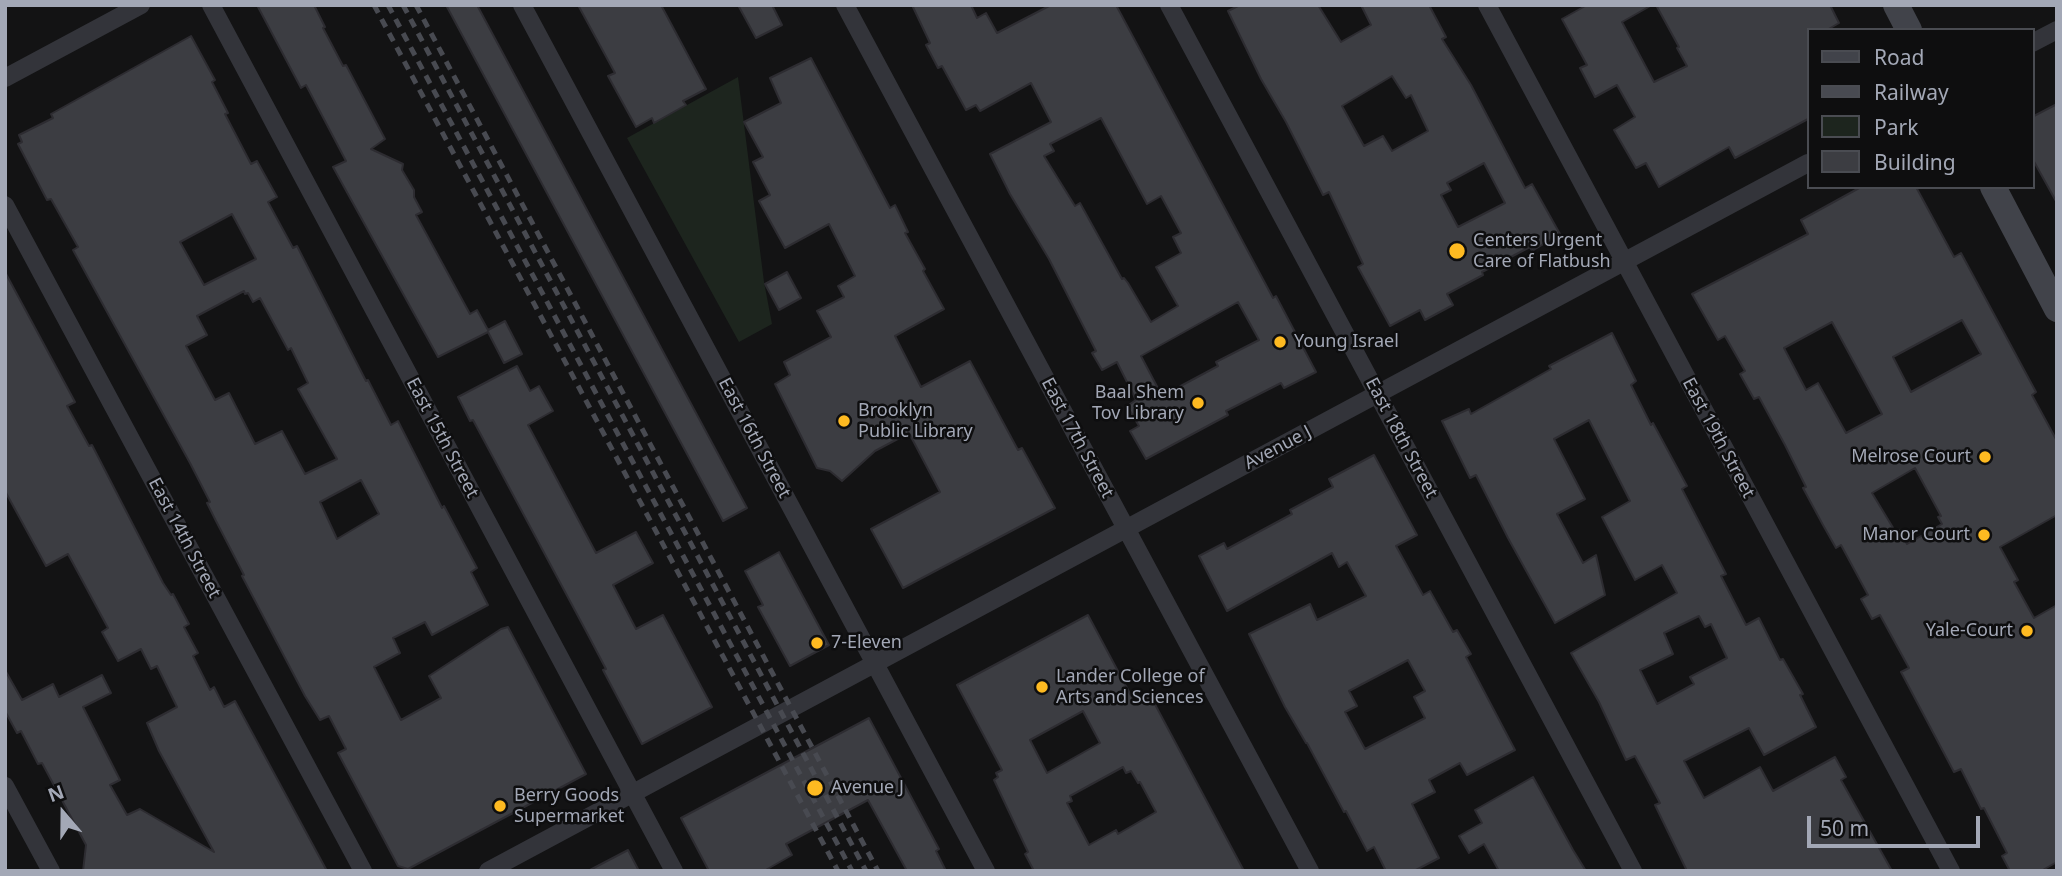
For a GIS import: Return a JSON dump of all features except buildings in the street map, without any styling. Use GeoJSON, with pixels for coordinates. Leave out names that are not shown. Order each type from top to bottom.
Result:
{"type":"FeatureCollection","features":[{"type":"Feature","properties":{"kind":"main road"},"geometry":{"type":"LineString","coordinates":[[1896,5],[1908,28]]}},
{"type":"Feature","properties":{"kind":"main road"},"geometry":{"type":"LineString","coordinates":[[1994,189],[2057,309]]}},
{"type":"Feature","properties":{"kind":"street"},"geometry":{"type":"LineString","coordinates":[[5,78],[141,5]]}},
{"type":"Feature","properties":{"kind":"street","name":"East 15th Street"},"geometry":{"type":"LineString","coordinates":[[211,5],[674,871]]}},
{"type":"Feature","properties":{"kind":"street","name":"East 16th Street"},"geometry":{"type":"LineString","coordinates":[[522,5],[986,871]]}},
{"type":"Feature","properties":{"kind":"street","name":"East 17th Street"},"geometry":{"type":"LineString","coordinates":[[845,5],[1310,871]]}},
{"type":"Feature","properties":{"kind":"street","name":"East 18th Street"},"geometry":{"type":"LineString","coordinates":[[1169,5],[1633,871]]}},
{"type":"Feature","properties":{"kind":"street","name":"East 19th Street"},"geometry":{"type":"LineString","coordinates":[[1487,5],[1951,871]]}},
{"type":"Feature","properties":{"kind":"street"},"geometry":{"type":"LineString","coordinates":[[2034,42],[2057,30]]}},
{"type":"Feature","properties":{"kind":"street","name":"Avenue J"},"geometry":{"type":"LineString","coordinates":[[488,871],[1806,164]]}},
{"type":"Feature","properties":{"kind":"street","name":"East 14th Street"},"geometry":{"type":"LineString","coordinates":[[5,205],[363,871]]}},
{"type":"Feature","properties":{"kind":"street"},"geometry":{"type":"LineString","coordinates":[[5,786],[51,871]]}},
{"type":"Feature","properties":{"kind":"green space"},"geometry":{"type":"Polygon","coordinates":[[[738,77],[764,282],[772,324],[739,342],[627,138],[738,77]]]}},
{"type":"Feature","properties":{"kind":"railway"},"geometry":{"type":"LineString","coordinates":[[374,5],[838,871]]}},
{"type":"Feature","properties":{"kind":"railway"},"geometry":{"type":"LineString","coordinates":[[388,5],[852,871]]}},
{"type":"Feature","properties":{"kind":"railway"},"geometry":{"type":"LineString","coordinates":[[403,5],[866,871]]}},
{"type":"Feature","properties":{"kind":"railway"},"geometry":{"type":"LineString","coordinates":[[416,5],[878,871]]}},
{"type":"Feature","properties":{"kind":"place","name":"Centers Urgent Care of Flatbush"},"geometry":{"type":"Point","coordinates":[1457,251]}},
{"type":"Feature","properties":{"kind":"place","name":"Young Israel"},"geometry":{"type":"Point","coordinates":[1280,342]}},
{"type":"Feature","properties":{"kind":"place","name":"Baal Shem Tov Library"},"geometry":{"type":"Point","coordinates":[1198,403]}},
{"type":"Feature","properties":{"kind":"place","name":"Brooklyn Public Library"},"geometry":{"type":"Point","coordinates":[844,421]}},
{"type":"Feature","properties":{"kind":"place","name":"Melrose Court"},"geometry":{"type":"Point","coordinates":[1985,457]}},
{"type":"Feature","properties":{"kind":"place","name":"Manor Court"},"geometry":{"type":"Point","coordinates":[1984,535]}},
{"type":"Feature","properties":{"kind":"place","name":"Yale-Court"},"geometry":{"type":"Point","coordinates":[2027,631]}},
{"type":"Feature","properties":{"kind":"place","name":"7-Eleven"},"geometry":{"type":"Point","coordinates":[817,643]}},
{"type":"Feature","properties":{"kind":"place","name":"Lander College of Arts and Sciences"},"geometry":{"type":"Point","coordinates":[1042,687]}},
{"type":"Feature","properties":{"kind":"place","name":"Avenue J"},"geometry":{"type":"Point","coordinates":[815,788]}},
{"type":"Feature","properties":{"kind":"place","name":"Berry Goods Supermarket"},"geometry":{"type":"Point","coordinates":[500,806]}}]}
